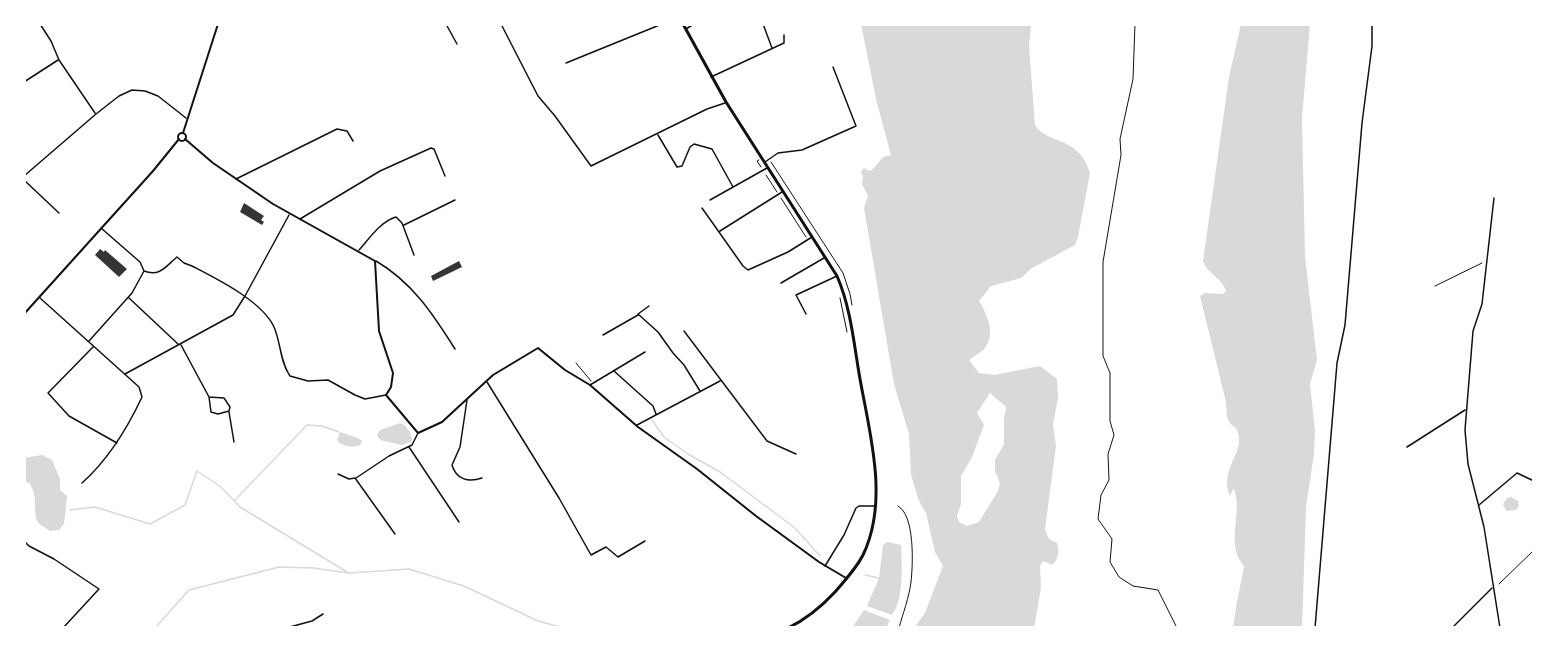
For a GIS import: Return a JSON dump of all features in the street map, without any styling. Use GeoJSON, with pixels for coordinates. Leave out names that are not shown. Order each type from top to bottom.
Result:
{"type":"FeatureCollection","features":[{"type":"Feature","properties":{"kind":"main road"},"geometry":{"type":"LineString","coordinates":[[683,24],[726,102],[837,276],[847,306],[873,454],[876,481],[866,548],[847,579],[818,610],[788,628]]}},
{"type":"Feature","properties":{"kind":"street"},"geometry":{"type":"LineString","coordinates":[[40,24],[59,60],[96,114]]}},
{"type":"Feature","properties":{"kind":"street"},"geometry":{"type":"LineString","coordinates":[[185,140],[186,136],[183,133],[186,118],[218,24]]}},
{"type":"Feature","properties":{"kind":"street"},"geometry":{"type":"LineString","coordinates":[[446,24],[457,44]]}},
{"type":"Feature","properties":{"kind":"street"},"geometry":{"type":"LineString","coordinates":[[501,24],[535,91],[591,166],[707,109],[726,102]]}},
{"type":"Feature","properties":{"kind":"street"},"geometry":{"type":"LineString","coordinates":[[566,63],[662,24]]}},
{"type":"Feature","properties":{"kind":"street"},"geometry":{"type":"LineString","coordinates":[[686,30],[694,24]]}},
{"type":"Feature","properties":{"kind":"street"},"geometry":{"type":"LineString","coordinates":[[763,24],[773,49]]}},
{"type":"Feature","properties":{"kind":"street"},"geometry":{"type":"LineString","coordinates":[[1315,628],[1337,363],[1346,325],[1362,123],[1372,46],[1372,24]]}},
{"type":"Feature","properties":{"kind":"street"},"geometry":{"type":"LineString","coordinates":[[711,77],[786,42],[784,35]]}},
{"type":"Feature","properties":{"kind":"street"},"geometry":{"type":"LineString","coordinates":[[24,82],[59,60]]}},
{"type":"Feature","properties":{"kind":"street"},"geometry":{"type":"LineString","coordinates":[[764,162],[778,153],[802,150],[856,126],[833,66]]}},
{"type":"Feature","properties":{"kind":"street"},"geometry":{"type":"LineString","coordinates":[[24,176],[96,114],[119,96],[132,90],[156,94],[186,118]]}},
{"type":"Feature","properties":{"kind":"street"},"geometry":{"type":"LineString","coordinates":[[236,180],[337,129],[347,131],[353,141]]}},
{"type":"Feature","properties":{"kind":"street"},"geometry":{"type":"LineString","coordinates":[[24,314],[179,139],[178,135],[183,133]]}},
{"type":"Feature","properties":{"kind":"street"},"geometry":{"type":"LineString","coordinates":[[658,134],[677,167],[682,166],[690,147],[694,144],[712,148],[733,188]]}},
{"type":"Feature","properties":{"kind":"street"},"geometry":{"type":"LineString","coordinates":[[179,139],[185,140],[236,180],[289,214],[389,268],[421,298],[455,349]]}},
{"type":"Feature","properties":{"kind":"street"},"geometry":{"type":"LineString","coordinates":[[299,220],[380,171],[431,147],[446,176]]}},
{"type":"Feature","properties":{"kind":"street"},"geometry":{"type":"LineString","coordinates":[[710,200],[768,167]]}},
{"type":"Feature","properties":{"kind":"street"},"geometry":{"type":"LineString","coordinates":[[24,180],[59,213]]}},
{"type":"Feature","properties":{"kind":"street"},"geometry":{"type":"LineString","coordinates":[[719,231],[783,191]]}},
{"type":"Feature","properties":{"kind":"street"},"geometry":{"type":"LineString","coordinates":[[1494,198],[1482,304],[1473,331],[1466,410],[1466,448],[1485,535],[1500,628]]}},
{"type":"Feature","properties":{"kind":"street"},"geometry":{"type":"LineString","coordinates":[[403,226],[455,200]]}},
{"type":"Feature","properties":{"kind":"street"},"geometry":{"type":"LineString","coordinates":[[702,208],[748,270],[780,256],[813,237]]}},
{"type":"Feature","properties":{"kind":"street"},"geometry":{"type":"LineString","coordinates":[[124,374],[229,318],[245,296],[289,214]]}},
{"type":"Feature","properties":{"kind":"street"},"geometry":{"type":"LineString","coordinates":[[358,251],[378,229],[393,218],[399,219],[403,226],[414,255]]}},
{"type":"Feature","properties":{"kind":"street"},"geometry":{"type":"LineString","coordinates":[[88,341],[129,297],[144,271],[140,262],[101,228]]}},
{"type":"Feature","properties":{"kind":"street"},"geometry":{"type":"LineString","coordinates":[[144,271],[158,273],[177,257],[184,263],[199,269],[245,296],[267,315],[274,328],[283,362],[290,376],[308,381],[328,380],[365,399],[386,395],[391,387],[393,373],[379,331],[375,261]]}},
{"type":"Feature","properties":{"kind":"street"},"geometry":{"type":"LineString","coordinates":[[781,283],[826,257]]}},
{"type":"Feature","properties":{"kind":"street"},"geometry":{"type":"LineString","coordinates":[[806,314],[796,295],[837,276]]}},
{"type":"Feature","properties":{"kind":"street"},"geometry":{"type":"LineString","coordinates":[[39,297],[139,387],[143,394],[117,443],[82,483]]}},
{"type":"Feature","properties":{"kind":"street"},"geometry":{"type":"LineString","coordinates":[[129,297],[180,345],[209,397],[209,410],[218,414],[229,411]]}},
{"type":"Feature","properties":{"kind":"street"},"geometry":{"type":"LineString","coordinates":[[603,335],[649,306]]}},
{"type":"Feature","properties":{"kind":"street"},"geometry":{"type":"LineString","coordinates":[[638,314],[658,332],[684,365],[700,391]]}},
{"type":"Feature","properties":{"kind":"street"},"geometry":{"type":"LineString","coordinates":[[684,331],[766,441],[770,445],[796,454]]}},
{"type":"Feature","properties":{"kind":"street"},"geometry":{"type":"LineString","coordinates":[[94,347],[48,393],[69,416],[117,443]]}},
{"type":"Feature","properties":{"kind":"street"},"geometry":{"type":"LineString","coordinates":[[418,433],[442,422],[493,375],[538,348],[565,370],[592,383],[637,426],[756,516],[825,566],[847,579]]}},
{"type":"Feature","properties":{"kind":"street"},"geometry":{"type":"LineString","coordinates":[[592,383],[645,352]]}},
{"type":"Feature","properties":{"kind":"street"},"geometry":{"type":"LineString","coordinates":[[613,371],[653,406],[657,414]]}},
{"type":"Feature","properties":{"kind":"street"},"geometry":{"type":"LineString","coordinates":[[486,381],[559,498],[591,555],[606,547],[618,557],[645,542]]}},
{"type":"Feature","properties":{"kind":"street"},"geometry":{"type":"LineString","coordinates":[[637,426],[720,381]]}},
{"type":"Feature","properties":{"kind":"street"},"geometry":{"type":"LineString","coordinates":[[386,395],[418,433]]}},
{"type":"Feature","properties":{"kind":"street"},"geometry":{"type":"LineString","coordinates":[[209,397],[224,398],[230,407],[234,442]]}},
{"type":"Feature","properties":{"kind":"street"},"geometry":{"type":"LineString","coordinates":[[467,399],[460,447],[452,465],[455,474],[461,478],[473,480],[482,478]]}},
{"type":"Feature","properties":{"kind":"street"},"geometry":{"type":"LineString","coordinates":[[1407,447],[1457,413],[1466,410]]}},
{"type":"Feature","properties":{"kind":"street"},"geometry":{"type":"LineString","coordinates":[[338,474],[349,479],[355,478],[389,456],[409,447],[416,441],[418,433]]}},
{"type":"Feature","properties":{"kind":"street"},"geometry":{"type":"LineString","coordinates":[[409,447],[459,522]]}},
{"type":"Feature","properties":{"kind":"street"},"geometry":{"type":"LineString","coordinates":[[1478,506],[1517,473],[1534,481]]}},
{"type":"Feature","properties":{"kind":"street"},"geometry":{"type":"LineString","coordinates":[[355,478],[395,534]]}},
{"type":"Feature","properties":{"kind":"street"},"geometry":{"type":"LineString","coordinates":[[825,566],[844,535],[856,508],[874,506]]}},
{"type":"Feature","properties":{"kind":"street"},"geometry":{"type":"LineString","coordinates":[[24,541],[99,589],[63,628]]}},
{"type":"Feature","properties":{"kind":"street"},"geometry":{"type":"LineString","coordinates":[[1452,628],[1487,591],[1493,588]]}},
{"type":"Feature","properties":{"kind":"street"},"geometry":{"type":"LineString","coordinates":[[286,628],[312,621],[322,614]]}},
{"type":"Feature","properties":{"kind":"path"},"geometry":{"type":"LineString","coordinates":[[1135,24],[1132,79],[1120,139],[1122,155],[1103,262],[1102,356],[1110,373],[1110,422],[1114,435],[1108,454],[1108,480],[1101,495],[1098,519],[1112,539],[1110,562],[1112,568],[1119,577],[1133,586],[1158,590],[1177,628]]}},
{"type":"Feature","properties":{"kind":"path"},"geometry":{"type":"LineString","coordinates":[[769,159],[843,273],[850,294],[851,310]]}},
{"type":"Feature","properties":{"kind":"path"},"geometry":{"type":"LineString","coordinates":[[757,161],[808,240]]}},
{"type":"Feature","properties":{"kind":"path"},"geometry":{"type":"LineString","coordinates":[[1435,286],[1479,264],[1487,263]]}},
{"type":"Feature","properties":{"kind":"path"},"geometry":{"type":"LineString","coordinates":[[838,291],[850,340]]}},
{"type":"Feature","properties":{"kind":"path"},"geometry":{"type":"LineString","coordinates":[[576,363],[592,383]]}},
{"type":"Feature","properties":{"kind":"path"},"geometry":{"type":"LineString","coordinates":[[898,506],[907,514],[910,525],[912,578],[899,628]]}},
{"type":"Feature","properties":{"kind":"path"},"geometry":{"type":"LineString","coordinates":[[1493,588],[1534,550]]}},
{"type":"Feature","properties":{"kind":"shaded area"},"geometry":{"type":"Polygon","coordinates":[[[861,24],[1031,24],[1029,46],[1035,125],[1047,136],[1071,146],[1078,152],[1090,173],[1075,245],[1032,268],[1021,278],[991,286],[979,301],[989,324],[990,337],[984,350],[969,360],[979,373],[994,375],[1040,366],[1057,379],[1058,398],[1053,424],[1056,446],[1045,529],[1049,539],[1057,543],[1058,552],[1056,561],[1052,565],[1043,561],[1040,566],[1041,588],[1034,628],[914,628],[925,613],[943,566],[935,552],[926,513],[919,501],[911,475],[909,434],[894,384],[864,208],[868,196],[862,184],[861,172],[864,168],[872,170],[883,157],[891,155],[876,99],[861,24]],[[990,393],[977,413],[984,425],[972,457],[961,476],[961,504],[957,516],[959,522],[967,526],[979,522],[998,491],[1000,483],[995,471],[995,460],[1004,444],[1005,406],[990,393]]]}},
{"type":"Feature","properties":{"kind":"shaded area"},"geometry":{"type":"Polygon","coordinates":[[[1241,24],[1310,24],[1302,118],[1305,257],[1317,360],[1310,384],[1315,431],[1306,507],[1302,628],[1233,628],[1244,567],[1235,546],[1236,497],[1234,489],[1230,496],[1227,486],[1230,468],[1239,444],[1239,436],[1227,417],[1226,402],[1200,296],[1205,293],[1223,294],[1226,291],[1203,261],[1229,77],[1241,24]]]}},
{"type":"Feature","properties":{"kind":"shaded area"},"geometry":{"type":"Polygon","coordinates":[[[400,423],[409,431],[411,442],[402,445],[380,440],[377,435],[380,430],[400,423]]]}},
{"type":"Feature","properties":{"kind":"shaded area"},"geometry":{"type":"Polygon","coordinates":[[[340,432],[358,438],[362,441],[361,444],[352,447],[339,443],[337,441],[340,432]]]}},
{"type":"Feature","properties":{"kind":"shaded area"},"geometry":{"type":"Polygon","coordinates":[[[42,455],[52,460],[60,479],[60,490],[67,496],[64,524],[59,530],[50,531],[38,523],[34,493],[29,483],[24,482],[24,458],[42,455]]]}},
{"type":"Feature","properties":{"kind":"shaded area"},"geometry":{"type":"Polygon","coordinates":[[[1511,497],[1518,501],[1519,506],[1516,510],[1506,511],[1503,504],[1507,498],[1511,497]]]}},
{"type":"Feature","properties":{"kind":"shaded area"},"geometry":{"type":"Polygon","coordinates":[[[887,542],[901,545],[902,571],[899,600],[892,615],[867,606],[879,578],[883,545],[887,542]]]}},
{"type":"Feature","properties":{"kind":"shaded area"},"geometry":{"type":"Polygon","coordinates":[[[864,610],[890,620],[886,628],[852,628],[864,610]]]}},
{"type":"Feature","properties":{"kind":"building"},"geometry":{"type":"Polygon","coordinates":[[[244,203],[264,216],[261,220],[264,222],[262,225],[240,212],[244,203]]]}},
{"type":"Feature","properties":{"kind":"building"},"geometry":{"type":"Polygon","coordinates":[[[100,249],[104,252],[105,250],[127,269],[119,277],[95,255],[100,249]]]}},
{"type":"Feature","properties":{"kind":"building"},"geometry":{"type":"Polygon","coordinates":[[[459,261],[462,267],[433,281],[431,276],[459,261]]]}},
{"type":"Feature","properties":{"kind":"waterway"},"geometry":{"type":"LineString","coordinates":[[652,420],[664,437],[720,472],[795,528],[820,556]]}},
{"type":"Feature","properties":{"kind":"waterway"},"geometry":{"type":"LineString","coordinates":[[235,500],[307,425],[322,426],[339,432]]}},
{"type":"Feature","properties":{"kind":"waterway"},"geometry":{"type":"LineString","coordinates":[[70,510],[95,507],[150,524],[185,505],[197,471],[221,487],[240,507],[347,572]]}},
{"type":"Feature","properties":{"kind":"waterway"},"geometry":{"type":"LineString","coordinates":[[155,628],[189,590],[279,567],[313,568],[349,573],[409,569],[464,586],[538,621],[564,628]]}},
{"type":"Feature","properties":{"kind":"waterway"},"geometry":{"type":"LineString","coordinates":[[865,575],[879,578]]}}]}
